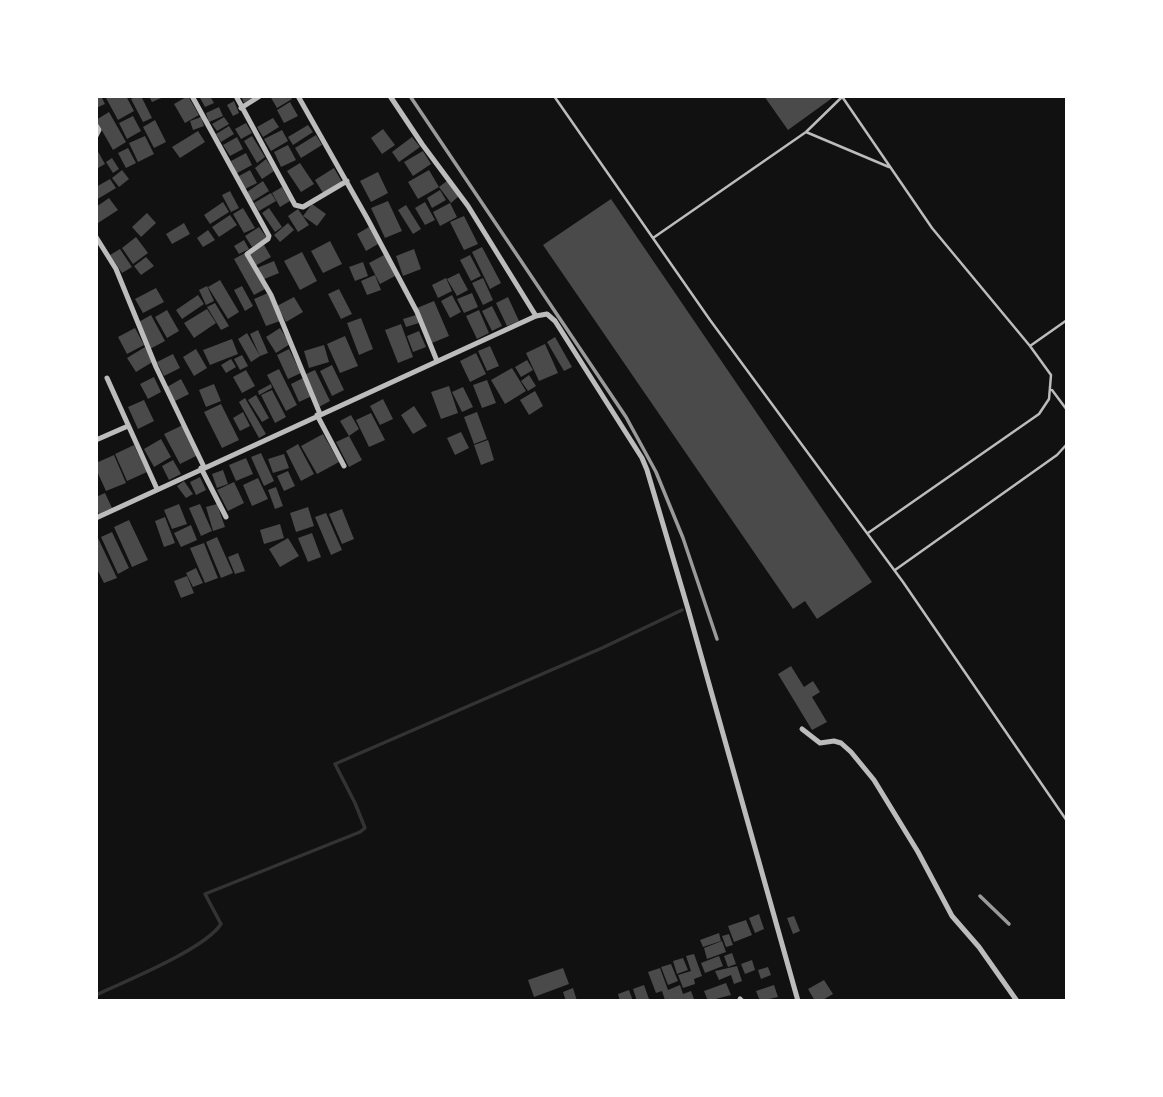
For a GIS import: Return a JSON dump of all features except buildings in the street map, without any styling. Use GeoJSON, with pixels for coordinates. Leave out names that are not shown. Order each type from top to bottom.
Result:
{"type":"FeatureCollection","features":[{"type":"Feature","properties":{"kind":"street"},"geometry":{"type":"LineString","coordinates":[[192,96],[269,236],[247,254],[271,295],[319,415],[344,466]]}},
{"type":"Feature","properties":{"kind":"street"},"geometry":{"type":"LineString","coordinates":[[236,96],[297,207],[303,208],[346,181]]}},
{"type":"Feature","properties":{"kind":"street"},"geometry":{"type":"LineString","coordinates":[[241,108],[260,96]]}},
{"type":"Feature","properties":{"kind":"street"},"geometry":{"type":"LineString","coordinates":[[298,96],[417,312],[437,361]]}},
{"type":"Feature","properties":{"kind":"street"},"geometry":{"type":"LineString","coordinates":[[390,96],[468,206],[536,316]]}},
{"type":"Feature","properties":{"kind":"street"},"geometry":{"type":"LineString","coordinates":[[96,125],[99,130],[96,136]]}},
{"type":"Feature","properties":{"kind":"street"},"geometry":{"type":"LineString","coordinates":[[96,237],[116,269],[156,367],[226,517]]}},
{"type":"Feature","properties":{"kind":"street"},"geometry":{"type":"LineString","coordinates":[[96,518],[536,316],[547,314],[555,321],[642,458],[688,610],[798,1001]]}},
{"type":"Feature","properties":{"kind":"street"},"geometry":{"type":"LineString","coordinates":[[107,378],[157,489]]}},
{"type":"Feature","properties":{"kind":"street"},"geometry":{"type":"LineString","coordinates":[[96,440],[128,426]]}},
{"type":"Feature","properties":{"kind":"street"},"geometry":{"type":"LineString","coordinates":[[802,729],[820,743],[841,743],[858,759],[912,842],[952,916],[1017,1001]]}},
{"type":"Feature","properties":{"kind":"lane"},"geometry":{"type":"LineString","coordinates":[[554,96],[709,320],[869,533],[1067,821]]}},
{"type":"Feature","properties":{"kind":"lane"},"geometry":{"type":"LineString","coordinates":[[653,238],[806,132],[843,97],[932,228],[1030,346],[1051,375],[1049,399],[1039,414],[869,533]]}},
{"type":"Feature","properties":{"kind":"lane"},"geometry":{"type":"LineString","coordinates":[[806,132],[889,167]]}},
{"type":"Feature","properties":{"kind":"lane"},"geometry":{"type":"LineString","coordinates":[[1030,346],[1067,320]]}},
{"type":"Feature","properties":{"kind":"lane"},"geometry":{"type":"LineString","coordinates":[[1051,389],[1067,410]]}},
{"type":"Feature","properties":{"kind":"lane"},"geometry":{"type":"LineString","coordinates":[[895,570],[1058,456],[1067,444]]}},
{"type":"Feature","properties":{"kind":"waterway"},"geometry":{"type":"LineString","coordinates":[[96,995],[164,964],[212,934],[221,924],[205,894],[365,828],[335,764],[602,648],[682,610]]}},
{"type":"Feature","properties":{"kind":"railway"},"geometry":{"type":"LineString","coordinates":[[410,96],[626,417],[656,472],[683,538],[717,639]]}},
{"type":"Feature","properties":{"kind":"railway"},"geometry":{"type":"LineString","coordinates":[[980,896],[1009,924]]}}]}
